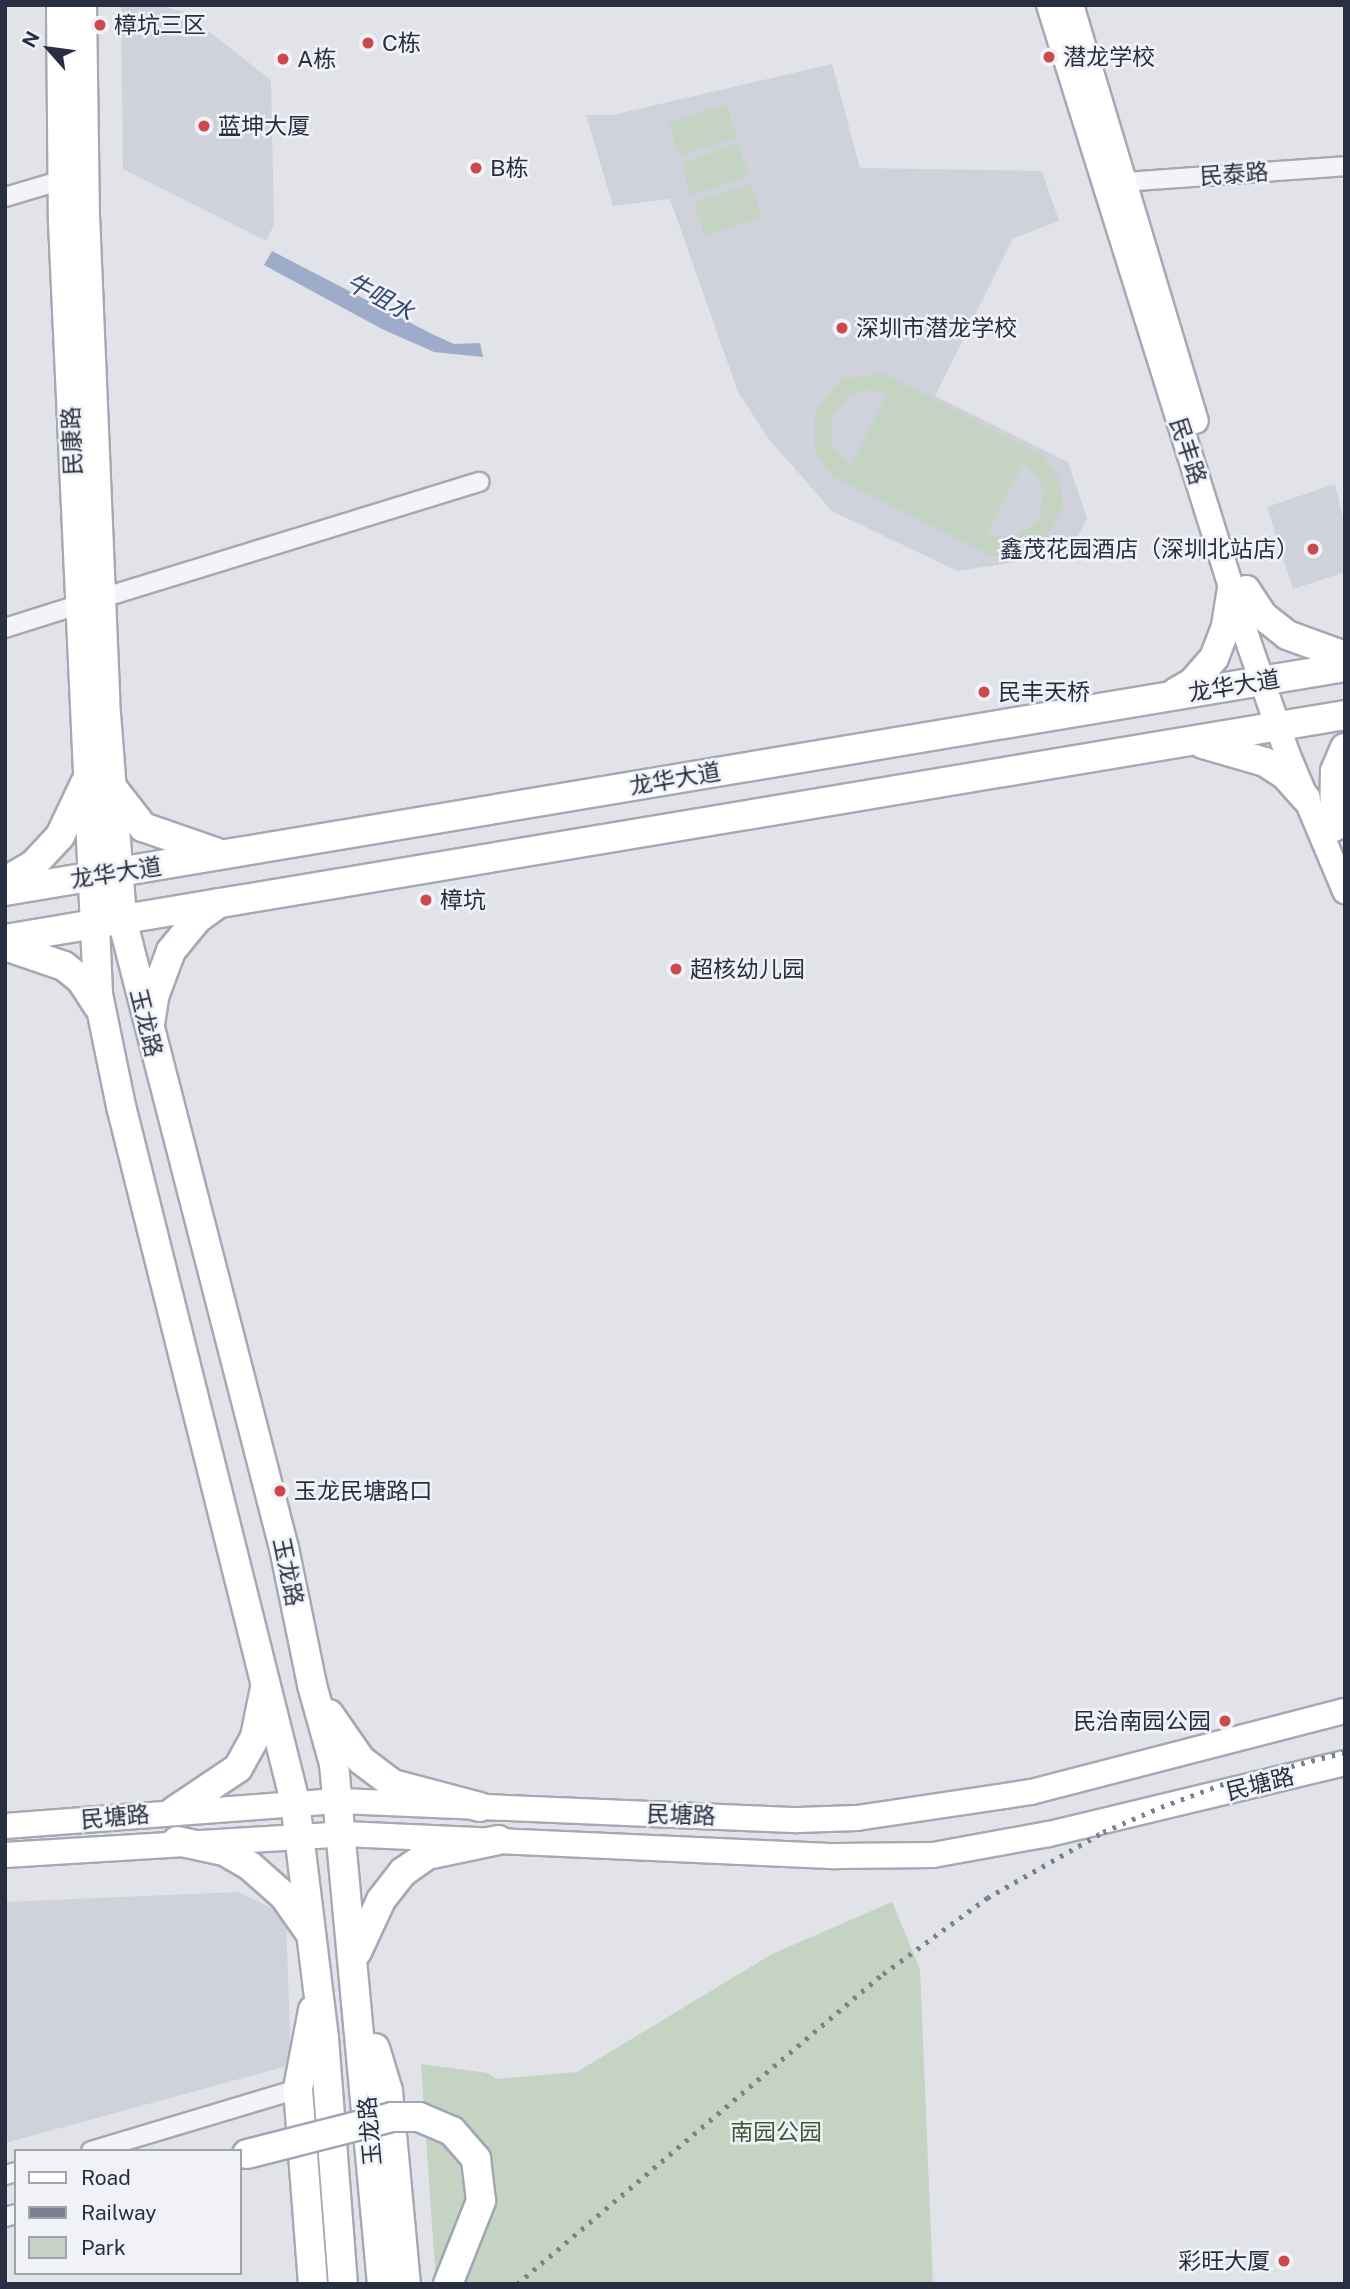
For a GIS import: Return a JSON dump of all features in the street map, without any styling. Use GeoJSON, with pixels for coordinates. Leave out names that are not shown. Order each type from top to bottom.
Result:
{"type":"FeatureCollection","features":[{"type":"Feature","properties":{"kind":"main road","name":"民康路"},"geometry":{"type":"LineString","coordinates":[[61,5],[73,177],[90,602],[105,875]]}},
{"type":"Feature","properties":{"kind":"main road","name":"民康路"},"geometry":{"type":"LineString","coordinates":[[73,177],[82,5]]}},
{"type":"Feature","properties":{"kind":"main road","name":"民丰路"},"geometry":{"type":"LineString","coordinates":[[1049,5],[1285,725],[1306,798],[1345,891]]}},
{"type":"Feature","properties":{"kind":"main road","name":"民丰路"},"geometry":{"type":"LineString","coordinates":[[1071,5],[1239,590]]}},
{"type":"Feature","properties":{"kind":"main road"},"geometry":{"type":"LineString","coordinates":[[1164,697],[1193,682],[1214,658],[1239,590],[1276,628],[1345,656]]}},
{"type":"Feature","properties":{"kind":"main road","name":"龙华大道"},"geometry":{"type":"LineString","coordinates":[[5,891],[1345,667]]}},
{"type":"Feature","properties":{"kind":"main road","name":"龙华大道"},"geometry":{"type":"LineString","coordinates":[[5,939],[1345,715]]}},
{"type":"Feature","properties":{"kind":"main road","name":"民丰路"},"geometry":{"type":"LineString","coordinates":[[1285,725],[1339,839]]}},
{"type":"Feature","properties":{"kind":"main road"},"geometry":{"type":"LineString","coordinates":[[1183,742],[1222,747],[1265,762],[1285,775],[1306,798]]}},
{"type":"Feature","properties":{"kind":"main road"},"geometry":{"type":"LineString","coordinates":[[1339,839],[1335,771],[1345,748]]}},
{"type":"Feature","properties":{"kind":"main road"},"geometry":{"type":"LineString","coordinates":[[5,881],[33,865],[60,836],[99,778],[143,827],[183,844],[225,855]]}},
{"type":"Feature","properties":{"kind":"main road","name":"玉龙路"},"geometry":{"type":"LineString","coordinates":[[105,875],[122,919],[164,1095],[284,1548],[312,1685],[323,1720],[340,1801],[382,2284]]}},
{"type":"Feature","properties":{"kind":"main road","name":"玉龙路"},"geometry":{"type":"LineString","coordinates":[[105,875],[92,924],[103,1018],[121,1106],[295,1802],[335,2167],[343,2284]]}},
{"type":"Feature","properties":{"kind":"main road"},"geometry":{"type":"LineString","coordinates":[[149,1034],[155,994],[171,951],[197,919],[221,902]]}},
{"type":"Feature","properties":{"kind":"main road"},"geometry":{"type":"LineString","coordinates":[[5,946],[45,956],[72,972],[103,1018]]}},
{"type":"Feature","properties":{"kind":"main road"},"geometry":{"type":"LineString","coordinates":[[121,1106],[164,1095]]}},
{"type":"Feature","properties":{"kind":"main road"},"geometry":{"type":"LineString","coordinates":[[174,1811],[222,1782],[247,1756],[260,1719],[265,1675]]}},
{"type":"Feature","properties":{"kind":"main road"},"geometry":{"type":"LineString","coordinates":[[312,1685],[348,1744],[376,1773],[414,1793],[480,1807]]}},
{"type":"Feature","properties":{"kind":"main road","name":"民塘路"},"geometry":{"type":"LineString","coordinates":[[5,1826],[174,1811],[340,1801],[798,1820],[930,1811],[1095,1778],[1345,1711]]}},
{"type":"Feature","properties":{"kind":"main road"},"geometry":{"type":"LineString","coordinates":[[278,1728],[323,1720]]}},
{"type":"Feature","properties":{"kind":"main road","name":"民塘路"},"geometry":{"type":"LineString","coordinates":[[5,1855],[177,1841],[344,1834],[836,1856],[933,1855],[1049,1834],[1345,1763]]}},
{"type":"Feature","properties":{"kind":"main road"},"geometry":{"type":"LineString","coordinates":[[1315,1770],[1345,1773]]}},
{"type":"Feature","properties":{"kind":"main road"},"geometry":{"type":"LineString","coordinates":[[114,1818],[115,1846]]}},
{"type":"Feature","properties":{"kind":"main road"},"geometry":{"type":"LineString","coordinates":[[354,1958],[368,1923],[403,1872],[441,1851],[498,1840]]}},
{"type":"Feature","properties":{"kind":"main road"},"geometry":{"type":"LineString","coordinates":[[177,1841],[224,1851],[250,1866],[284,1896],[309,1925],[351,1913]]}},
{"type":"Feature","properties":{"kind":"main road"},"geometry":{"type":"LineString","coordinates":[[313,2284],[298,2089],[315,1990]]}},
{"type":"Feature","properties":{"kind":"main road"},"geometry":{"type":"LineString","coordinates":[[358,1992],[388,2091],[406,2284]]}},
{"type":"Feature","properties":{"kind":"main road"},"geometry":{"type":"LineString","coordinates":[[243,2155],[392,2117],[419,2117],[452,2131],[476,2159],[481,2201],[448,2284]]}},
{"type":"Feature","properties":{"kind":"street","name":"民泰路"},"geometry":{"type":"LineString","coordinates":[[1124,182],[1345,166]]}},
{"type":"Feature","properties":{"kind":"street"},"geometry":{"type":"LineString","coordinates":[[5,197],[73,177]]}},
{"type":"Feature","properties":{"kind":"street"},"geometry":{"type":"LineString","coordinates":[[5,628],[480,482]]}},
{"type":"Feature","properties":{"kind":"street"},"geometry":{"type":"LineString","coordinates":[[98,2149],[298,2089]]}},
{"type":"Feature","properties":{"kind":"shaded area","name":"蓝坤大厦"},"geometry":{"type":"Polygon","coordinates":[[[121,5],[159,5],[184,12],[271,80],[274,225],[266,241],[123,169],[121,5]]]}},
{"type":"Feature","properties":{"kind":"shaded area","name":"深圳市潜龙学校"},"geometry":{"type":"Polygon","coordinates":[[[832,64],[860,168],[1042,171],[1059,221],[1013,238],[935,396],[1068,462],[1087,518],[1069,554],[957,571],[832,511],[768,438],[738,392],[670,199],[613,206],[586,115],[613,115],[832,64]]]}},
{"type":"Feature","properties":{"kind":"shaded area","name":"鑫茂花园酒店（深圳北站店）"},"geometry":{"type":"Polygon","coordinates":[[[1335,484],[1345,526],[1345,572],[1293,589],[1267,507],[1335,484]]]}},
{"type":"Feature","properties":{"kind":"shaded area"},"geometry":{"type":"Polygon","coordinates":[[[238,1892],[286,1915],[291,2065],[5,2143],[5,1902],[238,1892]]]}},
{"type":"Feature","properties":{"kind":"green space"},"geometry":{"type":"Polygon","coordinates":[[[726,104],[737,137],[679,156],[669,123],[726,104]]]}},
{"type":"Feature","properties":{"kind":"green space"},"geometry":{"type":"Polygon","coordinates":[[[738,143],[749,176],[691,195],[681,163],[738,143]]]}},
{"type":"Feature","properties":{"kind":"green space"},"geometry":{"type":"Polygon","coordinates":[[[751,184],[762,217],[705,236],[694,203],[751,184]]]}},
{"type":"Feature","properties":{"kind":"green space"},"geometry":{"type":"Polygon","coordinates":[[[883,373],[1043,455],[1059,477],[1063,505],[1044,542],[1020,555],[992,556],[831,475],[815,452],[815,410],[841,379],[883,373]],[[869,390],[850,395],[832,417],[832,445],[851,466],[887,395],[869,390]],[[1023,464],[987,535],[1015,537],[1038,521],[1044,493],[1037,476],[1023,464]]]}},
{"type":"Feature","properties":{"kind":"green space","name":"南园公园"},"geometry":{"type":"Polygon","coordinates":[[[892,1902],[920,1969],[933,2284],[436,2284],[421,2064],[488,2073],[497,2079],[577,2072],[772,1954],[892,1902]]]}},
{"type":"Feature","properties":{"kind":"water"},"geometry":{"type":"Polygon","coordinates":[[[272,251],[454,344],[480,343],[483,357],[434,352],[382,329],[264,265],[272,251]]]}},
{"type":"Feature","properties":{"kind":"railway"},"geometry":{"type":"LineString","coordinates":[[517,2284],[883,1974],[987,1898],[1103,1832],[1161,1807],[1220,1785],[1345,1752]]}},
{"type":"Feature","properties":{"kind":"place","name":"樟坑三区"},"geometry":{"type":"Point","coordinates":[100,25]}},
{"type":"Feature","properties":{"kind":"place","name":"C栋"},"geometry":{"type":"Point","coordinates":[368,43]}},
{"type":"Feature","properties":{"kind":"place","name":"潜龙学校"},"geometry":{"type":"Point","coordinates":[1049,57]}},
{"type":"Feature","properties":{"kind":"place","name":"A栋"},"geometry":{"type":"Point","coordinates":[283,59]}},
{"type":"Feature","properties":{"kind":"place","name":"蓝坤大厦"},"geometry":{"type":"Point","coordinates":[204,126]}},
{"type":"Feature","properties":{"kind":"place","name":"B栋"},"geometry":{"type":"Point","coordinates":[476,168]}},
{"type":"Feature","properties":{"kind":"place","name":"深圳市潜龙学校"},"geometry":{"type":"Point","coordinates":[842,328]}},
{"type":"Feature","properties":{"kind":"place","name":"鑫茂花园酒店（深圳北站店）"},"geometry":{"type":"Point","coordinates":[1313,549]}},
{"type":"Feature","properties":{"kind":"place","name":"民丰天桥"},"geometry":{"type":"Point","coordinates":[984,692]}},
{"type":"Feature","properties":{"kind":"place","name":"樟坑"},"geometry":{"type":"Point","coordinates":[426,900]}},
{"type":"Feature","properties":{"kind":"place","name":"超核幼儿园"},"geometry":{"type":"Point","coordinates":[676,969]}},
{"type":"Feature","properties":{"kind":"place","name":"玉龙民塘路口"},"geometry":{"type":"Point","coordinates":[280,1491]}},
{"type":"Feature","properties":{"kind":"place","name":"民治南园公园"},"geometry":{"type":"Point","coordinates":[1225,1721]}},
{"type":"Feature","properties":{"kind":"place","name":"彩旺大厦"},"geometry":{"type":"Point","coordinates":[1284,2261]}},
{"type":"Feature","properties":{"kind":"water label","name":"牛咀水"},"geometry":{"type":"Point","coordinates":[380,297]}}]}
